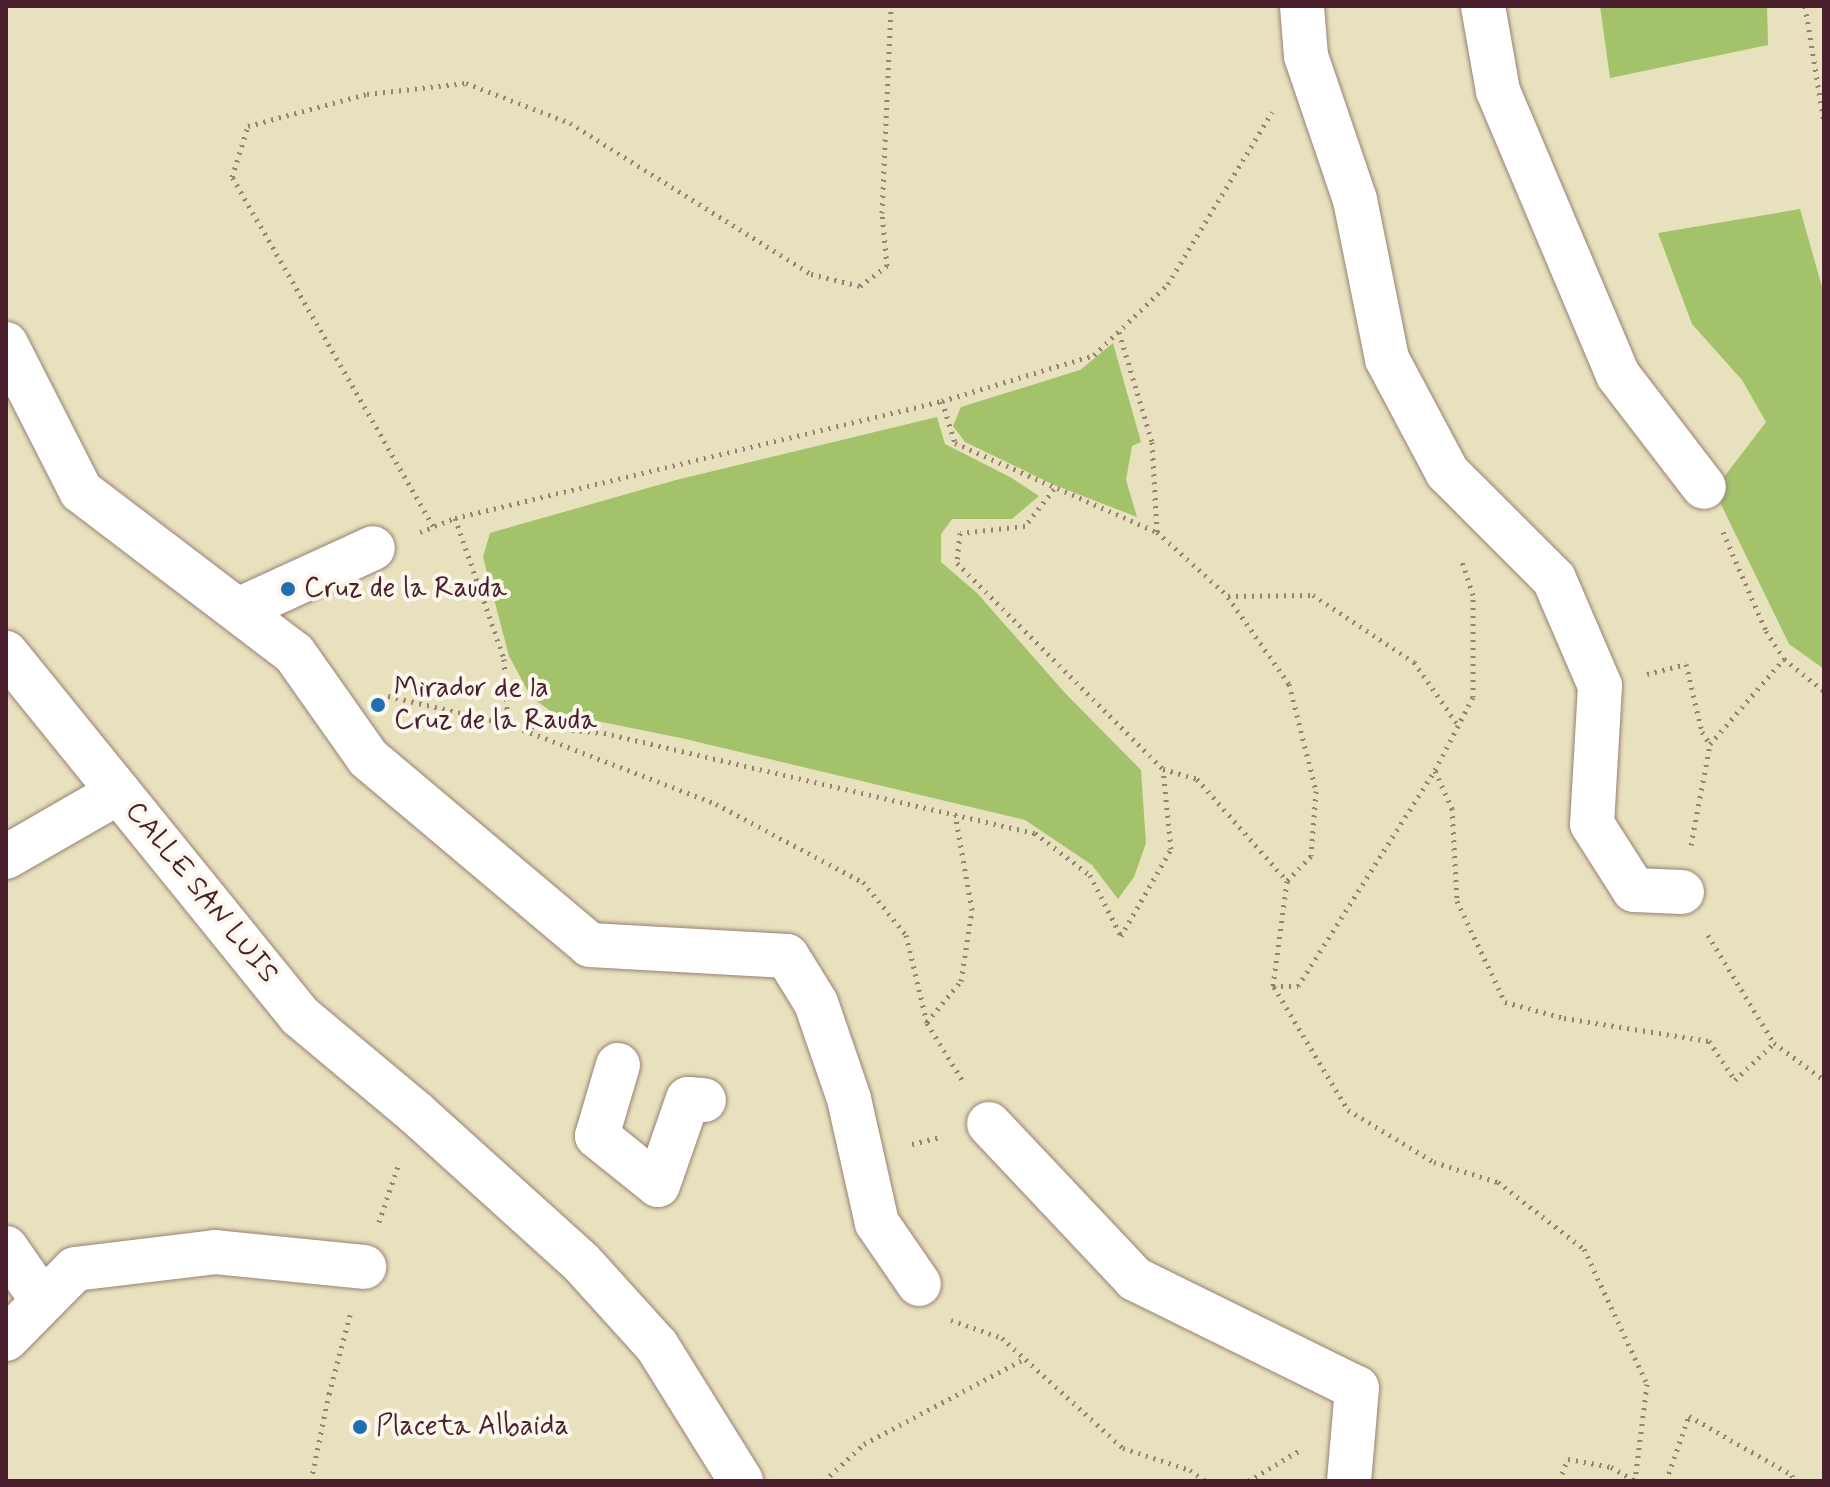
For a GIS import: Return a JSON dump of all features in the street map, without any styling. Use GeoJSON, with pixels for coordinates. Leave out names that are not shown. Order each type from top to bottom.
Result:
{"type":"FeatureCollection","features":[{"type":"Feature","properties":{"kind":"street"},"geometry":{"type":"LineString","coordinates":[[1302,6],[1306,56],[1355,200],[1387,359],[1447,472],[1554,579],[1600,686],[1592,824],[1634,890],[1682,892]]}},
{"type":"Feature","properties":{"kind":"street"},"geometry":{"type":"LineString","coordinates":[[1483,6],[1498,91],[1618,375],[1704,487]]}},
{"type":"Feature","properties":{"kind":"street"},"geometry":{"type":"LineString","coordinates":[[6,344],[81,491],[294,653],[368,758],[590,945],[787,956],[816,1003],[864,1156],[877,1223],[919,1284]]}},
{"type":"Feature","properties":{"kind":"street"},"geometry":{"type":"LineString","coordinates":[[240,609],[373,548]]}},
{"type":"Feature","properties":{"kind":"street","name":"CALLE SAN LUIS"},"geometry":{"type":"LineString","coordinates":[[11,669],[119,792],[300,1016],[416,1113],[581,1262],[657,1346],[741,1481]]}},
{"type":"Feature","properties":{"kind":"street"},"geometry":{"type":"LineString","coordinates":[[6,857],[119,792]]}},
{"type":"Feature","properties":{"kind":"street"},"geometry":{"type":"LineString","coordinates":[[618,1065],[597,1136],[658,1185],[688,1099],[704,1100]]}},
{"type":"Feature","properties":{"kind":"street"},"geometry":{"type":"LineString","coordinates":[[989,1124],[1135,1279],[1357,1388],[1349,1481]]}},
{"type":"Feature","properties":{"kind":"street"},"geometry":{"type":"LineString","coordinates":[[6,1248],[42,1300]]}},
{"type":"Feature","properties":{"kind":"street"},"geometry":{"type":"LineString","coordinates":[[6,1339],[75,1269],[215,1252],[364,1267]]}},
{"type":"Feature","properties":{"kind":"path"},"geometry":{"type":"LineString","coordinates":[[433,526],[232,177],[248,126],[367,94],[466,83],[570,123],[811,274],[860,286],[887,266],[882,213],[891,6]]}},
{"type":"Feature","properties":{"kind":"path"},"geometry":{"type":"LineString","coordinates":[[1805,6],[1824,122]]}},
{"type":"Feature","properties":{"kind":"path"},"geometry":{"type":"LineString","coordinates":[[420,531],[455,518],[942,401],[1094,355],[1168,284],[1306,56]]}},
{"type":"Feature","properties":{"kind":"path"},"geometry":{"type":"LineString","coordinates":[[1119,332],[1152,442],[1157,532]]}},
{"type":"Feature","properties":{"kind":"path"},"geometry":{"type":"LineString","coordinates":[[942,401],[955,443],[1157,532],[1228,596],[1289,684],[1316,791],[1311,856],[1287,881],[1273,986],[1348,1110],[1434,1162],[1498,1182],[1584,1249],[1647,1384],[1635,1481],[1611,1467],[1568,1459],[1559,1481]]}},
{"type":"Feature","properties":{"kind":"path"},"geometry":{"type":"LineString","coordinates":[[1704,487],[1766,631],[1784,659],[1824,691]]}},
{"type":"Feature","properties":{"kind":"path"},"geometry":{"type":"LineString","coordinates":[[1054,489],[1025,526],[960,533],[957,563],[1163,769],[1197,779],[1287,881]]}},
{"type":"Feature","properties":{"kind":"path"},"geometry":{"type":"LineString","coordinates":[[455,518],[504,659],[508,724]]}},
{"type":"Feature","properties":{"kind":"path"},"geometry":{"type":"LineString","coordinates":[[1273,986],[1298,986],[1435,770],[1473,697],[1473,595],[1459,554]]}},
{"type":"Feature","properties":{"kind":"path"},"geometry":{"type":"LineString","coordinates":[[1228,596],[1313,595],[1414,662],[1458,725]]}},
{"type":"Feature","properties":{"kind":"path"},"geometry":{"type":"LineString","coordinates":[[1600,686],[1686,664],[1702,732],[1710,744]]}},
{"type":"Feature","properties":{"kind":"path"},"geometry":{"type":"LineString","coordinates":[[378,691],[508,724],[716,804],[863,882],[906,935],[927,1023],[989,1124],[864,1156]]}},
{"type":"Feature","properties":{"kind":"path"},"geometry":{"type":"LineString","coordinates":[[508,724],[604,733],[1035,833],[1090,875],[1121,936],[1171,849],[1163,769]]}},
{"type":"Feature","properties":{"kind":"path"},"geometry":{"type":"LineString","coordinates":[[1435,770],[1452,808],[1457,901],[1505,1002],[1564,1018],[1709,1041],[1735,1080],[1774,1043]]}},
{"type":"Feature","properties":{"kind":"path"},"geometry":{"type":"LineString","coordinates":[[927,1023],[961,981],[972,910],[955,814]]}},
{"type":"Feature","properties":{"kind":"path"},"geometry":{"type":"LineString","coordinates":[[919,1284],[949,1319],[1002,1338],[1123,1448],[1190,1470],[1206,1481]]}},
{"type":"Feature","properties":{"kind":"path"},"geometry":{"type":"LineString","coordinates":[[824,1481],[864,1444],[1024,1359]]}},
{"type":"Feature","properties":{"kind":"path"},"geometry":{"type":"LineString","coordinates":[[311,1481],[329,1394]]}},
{"type":"Feature","properties":{"kind":"path"},"geometry":{"type":"LineString","coordinates":[[1666,1481],[1689,1416],[1792,1475],[1793,1481]]}},
{"type":"Feature","properties":{"kind":"green space"},"geometry":{"type":"Polygon","coordinates":[[[1600,6],[1767,6],[1768,45],[1610,78],[1600,6]]]}},
{"type":"Feature","properties":{"kind":"green space"},"geometry":{"type":"Polygon","coordinates":[[[1800,209],[1824,294],[1824,669],[1789,644],[1714,490],[1766,422],[1742,380],[1692,324],[1658,233],[1800,209]]]}},
{"type":"Feature","properties":{"kind":"green space"},"geometry":{"type":"Polygon","coordinates":[[[1113,343],[1141,442],[1132,446],[1126,480],[1137,517],[1052,484],[965,442],[953,426],[961,407],[1080,370],[1113,343]]]}},
{"type":"Feature","properties":{"kind":"green space"},"geometry":{"type":"Polygon","coordinates":[[[937,417],[945,444],[1010,477],[1039,496],[1012,519],[952,519],[941,534],[941,562],[977,593],[1065,693],[1141,770],[1146,843],[1134,877],[1118,899],[1092,865],[1025,820],[681,738],[552,712],[531,697],[509,656],[483,557],[490,533],[676,480],[937,417]]]}},
{"type":"Feature","properties":{"kind":"place","name":"Cruz de la Rauda"},"geometry":{"type":"Point","coordinates":[288,589]}},
{"type":"Feature","properties":{"kind":"place","name":"Mirador de la Cruz de la Rauda"},"geometry":{"type":"Point","coordinates":[378,705]}},
{"type":"Feature","properties":{"kind":"place","name":"Placeta Albaida"},"geometry":{"type":"Point","coordinates":[360,1427]}}]}
